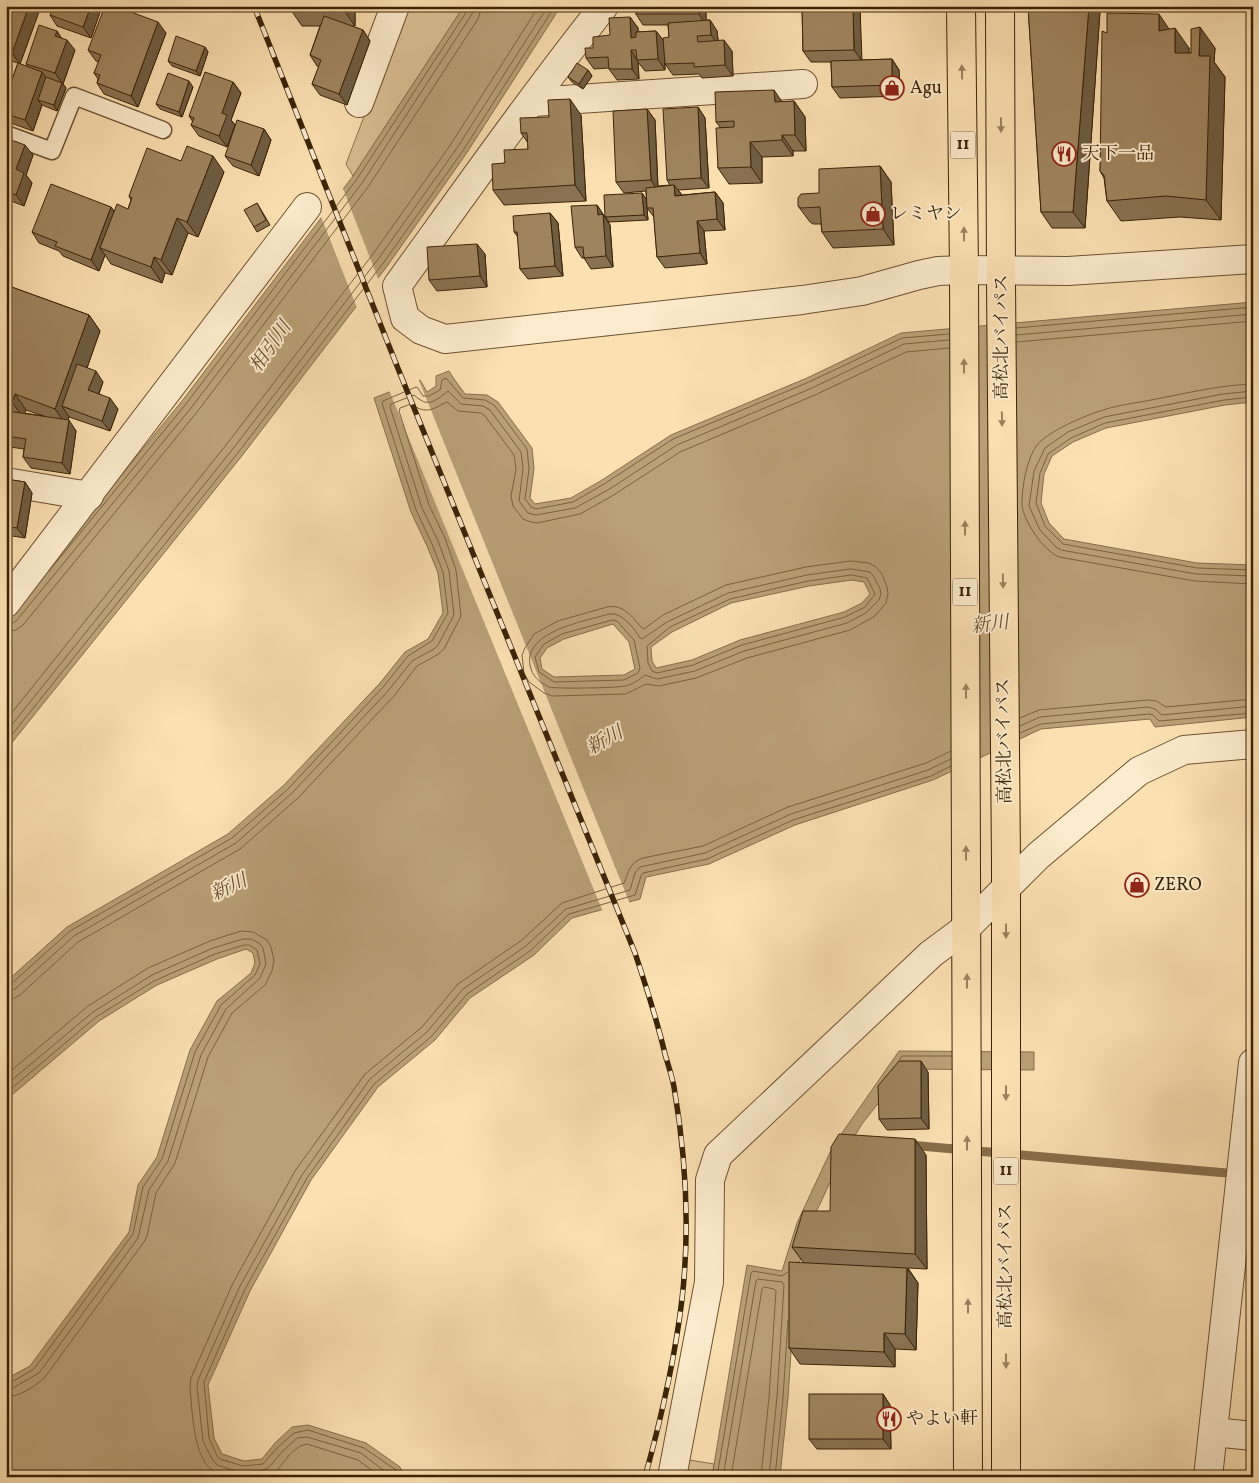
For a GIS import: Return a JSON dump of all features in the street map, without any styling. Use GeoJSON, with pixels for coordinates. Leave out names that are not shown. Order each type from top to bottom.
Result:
{"type":"FeatureCollection","features":[{"type":"Feature","properties":{"kind":"highway","name":"11"},"geometry":{"type":"LineString","coordinates":[[961,6],[964,276],[968,1477]]}},
{"type":"Feature","properties":{"kind":"highway","name":"高松北バイパス"},"geometry":{"type":"LineString","coordinates":[[1000,6],[1006,876],[1006,1477]]}},
{"type":"Feature","properties":{"kind":"street"},"geometry":{"type":"LineString","coordinates":[[359,103],[395,6]]}},
{"type":"Feature","properties":{"kind":"street"},"geometry":{"type":"LineString","coordinates":[[604,6],[572,46],[397,286],[405,318],[421,330],[445,339],[793,301],[862,291],[919,275],[938,272],[964,276],[1001,276],[1253,259]]}},
{"type":"Feature","properties":{"kind":"street"},"geometry":{"type":"LineString","coordinates":[[531,102],[803,84]]}},
{"type":"Feature","properties":{"kind":"street"},"geometry":{"type":"LineString","coordinates":[[6,604],[307,207]]}},
{"type":"Feature","properties":{"kind":"street"},"geometry":{"type":"LineString","coordinates":[[6,482],[89,496]]}},
{"type":"Feature","properties":{"kind":"street"},"geometry":{"type":"LineString","coordinates":[[672,1477],[709,1282],[710,1180],[718,1155],[931,954],[966,915],[1006,876],[1038,856],[1139,771],[1184,750],[1253,744]]}},
{"type":"Feature","properties":{"kind":"street"},"geometry":{"type":"LineString","coordinates":[[1208,1477],[1253,1063]]}},
{"type":"Feature","properties":{"kind":"street"},"geometry":{"type":"LineString","coordinates":[[1213,1432],[1253,1436]]}},
{"type":"Feature","properties":{"kind":"lane"},"geometry":{"type":"LineString","coordinates":[[6,134],[52,152],[74,96],[163,130]]}},
{"type":"Feature","properties":{"kind":"shaded area"},"geometry":{"type":"Polygon","coordinates":[[[406,6],[464,6],[353,176],[346,164],[406,6]]]}},
{"type":"Feature","properties":{"kind":"shaded area"},"geometry":{"type":"Polygon","coordinates":[[[689,1460],[714,1464],[712,1477],[684,1477],[689,1460]]]}},
{"type":"Feature","properties":{"kind":"water","name":"相引川"},"geometry":{"type":"Polygon","coordinates":[[[464,6],[561,6],[466,154],[388,265],[241,457],[6,750],[6,616],[182,401],[353,176],[464,6]]]}},
{"type":"Feature","properties":{"kind":"water","name":"新川"},"geometry":{"type":"Polygon","coordinates":[[[1253,302],[1253,402],[1225,405],[1106,428],[1073,442],[1052,456],[1044,474],[1041,503],[1049,523],[1064,539],[1197,563],[1253,565],[1253,717],[1155,727],[1150,719],[1041,729],[933,780],[795,825],[709,864],[646,877],[640,899],[572,918],[534,955],[470,998],[435,1040],[378,1087],[311,1180],[250,1291],[208,1385],[214,1438],[222,1454],[244,1461],[262,1459],[292,1427],[308,1425],[366,1443],[400,1467],[404,1477],[6,1477],[6,1379],[30,1366],[129,1232],[138,1185],[157,1157],[190,1050],[217,1001],[251,973],[255,963],[253,953],[246,949],[217,959],[157,985],[99,1021],[6,1100],[6,982],[67,927],[228,834],[284,785],[380,683],[405,652],[428,639],[443,613],[438,573],[411,512],[374,398],[420,380],[427,392],[436,386],[436,376],[449,371],[465,394],[487,395],[498,402],[532,448],[534,469],[530,498],[535,504],[571,498],[671,435],[807,378],[901,333],[1253,302]],[[852,580],[809,586],[731,603],[672,632],[651,647],[652,661],[656,668],[692,660],[740,640],[844,612],[862,603],[870,594],[864,582],[852,580]],[[613,624],[564,639],[547,648],[540,658],[542,669],[554,677],[624,675],[635,669],[629,642],[613,624]]]}},
{"type":"Feature","properties":{"kind":"water"},"geometry":{"type":"Polygon","coordinates":[[[899,1051],[1034,1052],[1034,1070],[905,1069],[862,1124],[844,1153],[809,1227],[796,1276],[788,1398],[780,1477],[712,1477],[747,1265],[782,1271],[797,1223],[833,1146],[899,1051]]]}},
{"type":"Feature","properties":{"kind":"pier"},"geometry":{"type":"Polygon","coordinates":[[[342,186],[379,281],[357,308],[320,214],[342,186]]]}},
{"type":"Feature","properties":{"kind":"pier"},"geometry":{"type":"Polygon","coordinates":[[[418,378],[630,904],[603,912],[389,390],[418,378]]]}},
{"type":"Feature","properties":{"kind":"building"},"geometry":{"type":"Polygon","coordinates":[[[6,6],[29,6],[12,53],[6,51],[6,6]]]}},
{"type":"Feature","properties":{"kind":"building"},"geometry":{"type":"Polygon","coordinates":[[[53,6],[91,6],[83,27],[50,15],[53,6]]]}},
{"type":"Feature","properties":{"kind":"building"},"geometry":{"type":"Polygon","coordinates":[[[105,6],[115,6],[158,22],[131,96],[97,83],[100,75],[94,73],[101,55],[88,50],[105,6]]]}},
{"type":"Feature","properties":{"kind":"building"},"geometry":{"type":"Polygon","coordinates":[[[291,6],[344,6],[344,10],[291,10],[291,6]]]}},
{"type":"Feature","properties":{"kind":"building"},"geometry":{"type":"Polygon","coordinates":[[[636,6],[699,6],[699,14],[636,14],[636,6]]]}},
{"type":"Feature","properties":{"kind":"building"},"geometry":{"type":"Polygon","coordinates":[[[802,6],[853,6],[854,50],[803,51],[802,6]]]}},
{"type":"Feature","properties":{"kind":"building"},"geometry":{"type":"Polygon","coordinates":[[[1028,6],[1089,6],[1073,212],[1041,212],[1028,6]]]}},
{"type":"Feature","properties":{"kind":"building"},"geometry":{"type":"Polygon","coordinates":[[[1107,13],[1159,14],[1159,31],[1175,28],[1175,53],[1191,53],[1191,29],[1200,27],[1199,56],[1210,56],[1206,200],[1166,196],[1107,201],[1104,175],[1100,171],[1102,31],[1107,33],[1107,13]]]}},
{"type":"Feature","properties":{"kind":"building"},"geometry":{"type":"Polygon","coordinates":[[[324,16],[363,30],[339,94],[312,84],[321,60],[310,55],[324,16]]]}},
{"type":"Feature","properties":{"kind":"building"},"geometry":{"type":"Polygon","coordinates":[[[630,17],[631,38],[636,37],[636,32],[656,31],[658,59],[637,60],[636,50],[631,50],[632,69],[609,69],[608,57],[586,58],[585,48],[593,48],[593,37],[610,35],[609,18],[630,17]]]}},
{"type":"Feature","properties":{"kind":"building"},"geometry":{"type":"Polygon","coordinates":[[[710,20],[711,35],[697,36],[698,42],[724,40],[725,65],[694,67],[694,63],[665,64],[663,38],[669,37],[668,23],[710,20]]]}},
{"type":"Feature","properties":{"kind":"building"},"geometry":{"type":"Polygon","coordinates":[[[39,25],[57,31],[55,36],[67,40],[55,73],[26,64],[39,25]]]}},
{"type":"Feature","properties":{"kind":"building"},"geometry":{"type":"Polygon","coordinates":[[[176,36],[205,47],[196,71],[168,61],[176,36]]]}},
{"type":"Feature","properties":{"kind":"building"},"geometry":{"type":"Polygon","coordinates":[[[892,59],[892,85],[832,87],[831,61],[892,59]]]}},
{"type":"Feature","properties":{"kind":"building"},"geometry":{"type":"Polygon","coordinates":[[[18,63],[42,72],[25,120],[6,114],[6,96],[18,63]]]}},
{"type":"Feature","properties":{"kind":"building"},"geometry":{"type":"Polygon","coordinates":[[[577,63],[588,70],[579,84],[568,77],[577,63]]]}},
{"type":"Feature","properties":{"kind":"building"},"geometry":{"type":"Polygon","coordinates":[[[205,72],[233,82],[222,113],[227,115],[219,136],[191,125],[194,118],[189,116],[205,72]]]}},
{"type":"Feature","properties":{"kind":"building"},"geometry":{"type":"Polygon","coordinates":[[[168,73],[189,81],[179,112],[156,104],[168,73]]]}},
{"type":"Feature","properties":{"kind":"building"},"geometry":{"type":"Polygon","coordinates":[[[46,77],[62,83],[54,105],[38,100],[46,77]]]}},
{"type":"Feature","properties":{"kind":"building"},"geometry":{"type":"Polygon","coordinates":[[[774,90],[775,102],[794,101],[795,135],[782,135],[782,140],[750,142],[751,167],[718,168],[716,128],[734,127],[734,121],[716,122],[715,92],[774,90]]]}},
{"type":"Feature","properties":{"kind":"building"},"geometry":{"type":"Polygon","coordinates":[[[570,99],[575,185],[493,190],[492,164],[505,163],[504,150],[528,149],[527,133],[521,133],[520,118],[549,117],[548,100],[570,99]]]}},
{"type":"Feature","properties":{"kind":"building"},"geometry":{"type":"Polygon","coordinates":[[[698,107],[701,178],[667,180],[663,109],[698,107]]]}},
{"type":"Feature","properties":{"kind":"building"},"geometry":{"type":"Polygon","coordinates":[[[647,109],[651,180],[616,182],[613,111],[647,109]]]}},
{"type":"Feature","properties":{"kind":"building"},"geometry":{"type":"Polygon","coordinates":[[[237,120],[264,129],[251,165],[225,156],[237,120]]]}},
{"type":"Feature","properties":{"kind":"building"},"geometry":{"type":"Polygon","coordinates":[[[6,138],[25,145],[16,169],[24,173],[16,195],[6,191],[6,138]]]}},
{"type":"Feature","properties":{"kind":"building"},"geometry":{"type":"Polygon","coordinates":[[[187,146],[213,156],[187,222],[177,218],[161,260],[154,257],[151,267],[100,248],[117,204],[128,209],[132,198],[129,196],[147,148],[181,161],[187,146]]]}},
{"type":"Feature","properties":{"kind":"building"},"geometry":{"type":"Polygon","coordinates":[[[880,166],[883,229],[822,232],[820,207],[801,208],[798,206],[798,198],[801,194],[819,193],[819,169],[880,166]]]}},
{"type":"Feature","properties":{"kind":"building"},"geometry":{"type":"Polygon","coordinates":[[[51,184],[111,207],[91,260],[55,246],[57,242],[32,232],[51,184]]]}},
{"type":"Feature","properties":{"kind":"building"},"geometry":{"type":"Polygon","coordinates":[[[674,185],[675,196],[715,192],[717,219],[697,221],[700,253],[657,257],[653,208],[647,208],[646,188],[674,185]]]}},
{"type":"Feature","properties":{"kind":"building"},"geometry":{"type":"Polygon","coordinates":[[[642,193],[644,215],[605,217],[604,195],[642,193]]]}},
{"type":"Feature","properties":{"kind":"building"},"geometry":{"type":"Polygon","coordinates":[[[257,203],[266,220],[254,227],[244,210],[257,203]]]}},
{"type":"Feature","properties":{"kind":"building"},"geometry":{"type":"Polygon","coordinates":[[[597,205],[598,215],[603,214],[606,256],[584,258],[583,247],[575,247],[571,206],[597,205]]]}},
{"type":"Feature","properties":{"kind":"building"},"geometry":{"type":"Polygon","coordinates":[[[550,213],[555,266],[520,269],[517,232],[514,232],[513,216],[550,213]]]}},
{"type":"Feature","properties":{"kind":"building"},"geometry":{"type":"Polygon","coordinates":[[[477,244],[480,276],[429,280],[427,247],[477,244]]]}},
{"type":"Feature","properties":{"kind":"building"},"geometry":{"type":"Polygon","coordinates":[[[6,285],[89,315],[55,409],[15,394],[12,402],[6,400],[6,285]]]}},
{"type":"Feature","properties":{"kind":"building"},"geometry":{"type":"Polygon","coordinates":[[[77,364],[96,371],[88,390],[110,398],[102,421],[62,406],[77,364]]]}},
{"type":"Feature","properties":{"kind":"building"},"geometry":{"type":"Polygon","coordinates":[[[7,411],[69,420],[62,463],[23,457],[26,439],[6,436],[7,411]]]}},
{"type":"Feature","properties":{"kind":"building"},"geometry":{"type":"Polygon","coordinates":[[[6,479],[25,482],[17,528],[6,526],[6,479]]]}},
{"type":"Feature","properties":{"kind":"building"},"geometry":{"type":"Polygon","coordinates":[[[899,1061],[921,1061],[921,1118],[879,1119],[878,1086],[899,1061]]]}},
{"type":"Feature","properties":{"kind":"building"},"geometry":{"type":"Polygon","coordinates":[[[839,1134],[915,1139],[915,1254],[792,1247],[803,1211],[830,1211],[831,1147],[839,1134]]]}},
{"type":"Feature","properties":{"kind":"building"},"geometry":{"type":"Polygon","coordinates":[[[789,1262],[907,1268],[905,1334],[884,1333],[884,1352],[789,1348],[789,1262]]]}},
{"type":"Feature","properties":{"kind":"building"},"geometry":{"type":"Polygon","coordinates":[[[809,1394],[883,1394],[883,1439],[809,1439],[809,1394]]]}},
{"type":"Feature","properties":{"kind":"waterway"},"geometry":{"type":"LineString","coordinates":[[909,1145],[1238,1174]]}},
{"type":"Feature","properties":{"kind":"railway"},"geometry":{"type":"LineString","coordinates":[[254,6],[397,366],[635,953],[672,1079],[684,1166],[686,1246],[679,1321],[662,1411],[645,1477]]}},
{"type":"Feature","properties":{"kind":"place","name":"Agu"},"geometry":{"type":"Point","coordinates":[892,88]}},
{"type":"Feature","properties":{"kind":"place","name":"天下一品"},"geometry":{"type":"Point","coordinates":[1064,154]}},
{"type":"Feature","properties":{"kind":"place","name":"レミヤン"},"geometry":{"type":"Point","coordinates":[873,214]}},
{"type":"Feature","properties":{"kind":"place","name":"ZERO"},"geometry":{"type":"Point","coordinates":[1137,885]}},
{"type":"Feature","properties":{"kind":"place","name":"やよい軒"},"geometry":{"type":"Point","coordinates":[889,1419]}}]}
